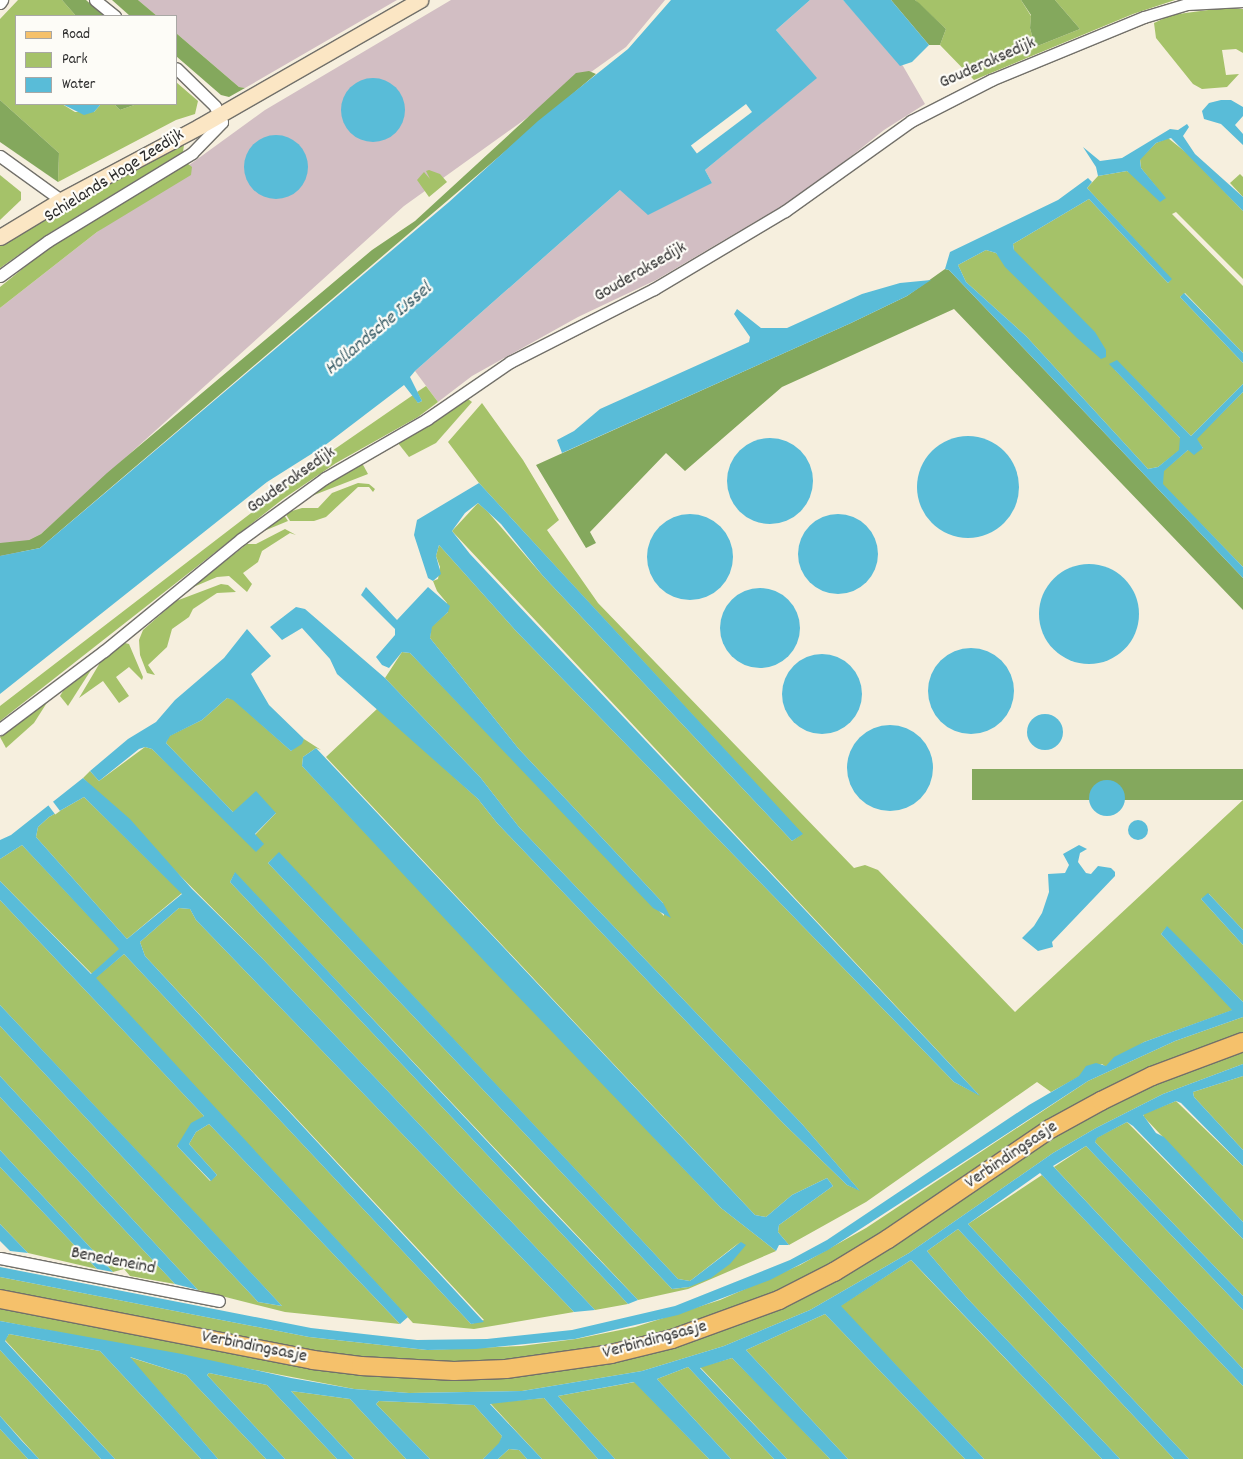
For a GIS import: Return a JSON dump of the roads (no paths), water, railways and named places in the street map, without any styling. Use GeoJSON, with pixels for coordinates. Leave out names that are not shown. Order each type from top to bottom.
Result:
{"type":"FeatureCollection","features":[{"type":"Feature","properties":{"kind":"main road"},"geometry":{"type":"LineString","coordinates":[[0,237],[60,200],[218,114],[420,0]]}},
{"type":"Feature","properties":{"kind":"main road","name":"Verbindingsasje"},"geometry":{"type":"LineString","coordinates":[[0,1299],[304,1358],[361,1366],[436,1370],[506,1369],[611,1354],[672,1339],[779,1300],[834,1272],[888,1239],[1050,1130],[1101,1101],[1152,1076],[1243,1042]]}},
{"type":"Feature","properties":{"kind":"street"},"geometry":{"type":"LineString","coordinates":[[96,0],[114,15]]}},
{"type":"Feature","properties":{"kind":"street","name":"Gouderaksedijk"},"geometry":{"type":"LineString","coordinates":[[0,728],[95,657],[241,539],[332,473],[427,419],[510,362],[654,289],[785,210],[911,121],[942,103],[1160,11],[1213,1],[1243,2]]}},
{"type":"Feature","properties":{"kind":"street"},"geometry":{"type":"LineString","coordinates":[[178,70],[216,106],[218,114]]}},
{"type":"Feature","properties":{"kind":"street","name":"Schielands Hoge Zeedijk"},"geometry":{"type":"LineString","coordinates":[[0,276],[139,184],[192,153],[222,122],[218,114]]}},
{"type":"Feature","properties":{"kind":"street"},"geometry":{"type":"LineString","coordinates":[[3,163],[60,200]]}},
{"type":"Feature","properties":{"kind":"street","name":"Benedeneind"},"geometry":{"type":"LineString","coordinates":[[0,1258],[219,1301]]}},
{"type":"Feature","properties":{"kind":"water","name":"Hollandsche IJssel"},"geometry":{"type":"Polygon","coordinates":[[[671,0],[810,0],[776,30],[817,78],[705,170],[712,183],[648,215],[620,190],[415,371],[410,377],[422,401],[418,403],[404,385],[324,446],[267,482],[0,694],[0,556],[40,548],[449,202],[538,121],[628,49],[671,0]]]}},
{"type":"Feature","properties":{"kind":"water"},"geometry":{"type":"Polygon","coordinates":[[[843,0],[891,0],[929,45],[912,62],[900,66],[843,0]]]}},
{"type":"Feature","properties":{"kind":"water"},"geometry":{"type":"Polygon","coordinates":[[[373,78],[385,80],[396,87],[403,98],[405,110],[403,122],[396,133],[385,140],[373,142],[361,140],[350,133],[343,122],[341,110],[343,98],[350,87],[361,80],[373,78]]]}},
{"type":"Feature","properties":{"kind":"water"},"geometry":{"type":"Polygon","coordinates":[[[1231,100],[1243,107],[1243,116],[1235,125],[1243,134],[1243,145],[1221,124],[1204,119],[1202,111],[1209,103],[1231,100]]]}},
{"type":"Feature","properties":{"kind":"water"},"geometry":{"type":"Polygon","coordinates":[[[64,105],[100,105],[94,112],[84,115],[64,105]]]}},
{"type":"Feature","properties":{"kind":"water"},"geometry":{"type":"Polygon","coordinates":[[[1187,124],[1189,127],[1183,136],[1195,154],[1243,197],[1243,211],[1171,138],[1156,143],[1140,160],[1141,168],[1166,198],[1160,202],[1127,171],[1098,176],[1096,167],[1083,147],[1100,161],[1122,158],[1170,129],[1178,130],[1187,124]]]}},
{"type":"Feature","properties":{"kind":"water"},"geometry":{"type":"Polygon","coordinates":[[[276,135],[288,137],[299,144],[306,155],[308,167],[306,179],[299,190],[288,197],[276,199],[264,197],[253,190],[246,179],[244,167],[246,155],[253,144],[264,137],[276,135]]]}},
{"type":"Feature","properties":{"kind":"water"},"geometry":{"type":"Polygon","coordinates":[[[1088,178],[1092,182],[1087,188],[1172,279],[1168,283],[1089,199],[1013,244],[1014,250],[1095,332],[1106,350],[1106,357],[1101,359],[1077,338],[1005,267],[996,253],[986,250],[958,265],[966,282],[1026,336],[1148,469],[1158,467],[1179,450],[1180,438],[1109,364],[1117,360],[1191,436],[1243,384],[1243,392],[1197,439],[1203,448],[1194,455],[1188,450],[1164,471],[1163,484],[1243,567],[1243,578],[949,270],[945,269],[950,252],[1058,200],[1088,178]]]}},
{"type":"Feature","properties":{"kind":"water"},"geometry":{"type":"Polygon","coordinates":[[[931,280],[907,296],[851,323],[562,453],[557,440],[574,431],[600,409],[749,342],[750,337],[734,314],[737,309],[761,328],[787,328],[862,294],[900,283],[931,280]]]}},
{"type":"Feature","properties":{"kind":"water"},"geometry":{"type":"Polygon","coordinates":[[[1184,293],[1243,353],[1243,363],[1180,297],[1184,293]]]}},
{"type":"Feature","properties":{"kind":"water"},"geometry":{"type":"Polygon","coordinates":[[[968,436],[988,439],[997,444],[1011,458],[1016,467],[1019,487],[1016,507],[1011,516],[997,530],[988,535],[968,538],[948,535],[939,530],[925,516],[920,507],[917,487],[920,467],[925,458],[939,444],[948,439],[968,436]]]}},
{"type":"Feature","properties":{"kind":"water"},"geometry":{"type":"Polygon","coordinates":[[[770,438],[786,441],[794,445],[806,457],[810,465],[813,481],[810,497],[806,505],[794,517],[786,521],[770,524],[754,521],[746,517],[734,505],[730,497],[727,481],[730,465],[734,457],[746,445],[754,441],[770,438]]]}},
{"type":"Feature","properties":{"kind":"water"},"geometry":{"type":"Polygon","coordinates":[[[479,483],[803,834],[792,841],[543,576],[501,524],[478,503],[465,513],[452,531],[470,554],[980,1096],[954,1082],[516,631],[439,545],[436,556],[441,574],[433,581],[428,578],[414,535],[417,520],[479,483]]]}},
{"type":"Feature","properties":{"kind":"water"},"geometry":{"type":"Polygon","coordinates":[[[690,514],[706,517],[714,521],[726,533],[730,541],[733,557],[730,573],[726,581],[714,593],[706,597],[690,600],[674,597],[666,593],[654,581],[650,573],[647,557],[650,541],[654,533],[666,521],[674,517],[690,514]]]}},
{"type":"Feature","properties":{"kind":"water"},"geometry":{"type":"Polygon","coordinates":[[[838,514],[853,517],[866,526],[875,539],[878,554],[875,569],[866,582],[853,591],[838,594],[823,591],[810,582],[801,569],[798,554],[801,539],[810,526],[823,517],[838,514]]]}},
{"type":"Feature","properties":{"kind":"water"},"geometry":{"type":"Polygon","coordinates":[[[1089,564],[1108,568],[1124,579],[1135,595],[1139,614],[1135,633],[1124,649],[1108,660],[1089,664],[1070,660],[1054,649],[1043,633],[1039,614],[1043,595],[1054,579],[1070,568],[1089,564]]]}},
{"type":"Feature","properties":{"kind":"water"},"geometry":{"type":"Polygon","coordinates":[[[366,587],[397,620],[428,587],[450,606],[448,612],[432,627],[430,638],[518,748],[663,903],[671,918],[653,908],[410,653],[402,652],[389,668],[382,665],[376,657],[395,635],[395,629],[361,595],[366,587]]]}},
{"type":"Feature","properties":{"kind":"water"},"geometry":{"type":"Polygon","coordinates":[[[760,588],[775,591],[788,600],[797,613],[800,628],[797,643],[788,656],[775,665],[760,668],[745,665],[732,656],[723,643],[720,628],[723,613],[732,600],[745,591],[760,588]]]}},
{"type":"Feature","properties":{"kind":"water"},"geometry":{"type":"Polygon","coordinates":[[[296,607],[305,609],[385,678],[480,777],[519,827],[802,1124],[860,1191],[847,1185],[784,1124],[497,823],[478,799],[337,674],[330,659],[302,628],[282,640],[270,627],[296,607]]]}},
{"type":"Feature","properties":{"kind":"water"},"geometry":{"type":"Polygon","coordinates":[[[247,629],[271,656],[251,674],[269,705],[304,739],[302,744],[291,751],[233,700],[227,698],[202,720],[170,736],[166,743],[233,812],[256,791],[276,813],[255,834],[264,844],[256,852],[152,749],[145,747],[139,749],[99,781],[90,771],[128,739],[156,722],[175,700],[224,658],[247,629]]]}},
{"type":"Feature","properties":{"kind":"water"},"geometry":{"type":"Polygon","coordinates":[[[971,648],[987,651],[995,655],[1007,667],[1011,675],[1014,691],[1011,707],[1007,715],[995,727],[987,731],[971,734],[955,731],[947,727],[935,715],[931,707],[928,691],[931,675],[935,667],[947,655],[955,651],[971,648]]]}},
{"type":"Feature","properties":{"kind":"water"},"geometry":{"type":"Polygon","coordinates":[[[822,654],[837,657],[850,666],[859,679],[862,694],[859,709],[850,722],[837,731],[822,734],[807,731],[794,722],[785,709],[782,694],[785,679],[794,666],[807,657],[822,654]]]}},
{"type":"Feature","properties":{"kind":"water"},"geometry":{"type":"Polygon","coordinates":[[[1045,714],[1058,719],[1063,732],[1058,745],[1045,750],[1032,745],[1027,732],[1032,719],[1045,714]]]}},
{"type":"Feature","properties":{"kind":"water"},"geometry":{"type":"Polygon","coordinates":[[[890,725],[906,728],[914,732],[926,744],[930,752],[933,768],[930,784],[926,792],[914,804],[906,808],[890,811],[874,808],[866,804],[854,792],[850,784],[847,768],[850,752],[854,744],[866,732],[874,728],[890,725]]]}},
{"type":"Feature","properties":{"kind":"water"},"geometry":{"type":"Polygon","coordinates":[[[316,748],[755,1215],[766,1217],[792,1195],[827,1178],[833,1186],[779,1225],[778,1232],[789,1245],[779,1245],[776,1251],[721,1208],[487,964],[302,766],[303,757],[316,748]]]}},
{"type":"Feature","properties":{"kind":"water"},"geometry":{"type":"Polygon","coordinates":[[[83,778],[130,819],[192,889],[261,957],[595,1310],[574,1312],[196,920],[190,909],[179,908],[140,942],[145,956],[484,1322],[471,1324],[124,954],[96,978],[408,1317],[400,1324],[209,1124],[196,1132],[189,1144],[217,1175],[211,1181],[177,1146],[191,1123],[204,1116],[0,900],[0,881],[91,974],[119,949],[22,845],[0,859],[0,840],[11,835],[83,778]],[[84,797],[49,817],[38,827],[36,837],[127,939],[182,894],[84,797]]]}},
{"type":"Feature","properties":{"kind":"water"},"geometry":{"type":"Polygon","coordinates":[[[1107,780],[1120,785],[1125,798],[1120,811],[1107,816],[1094,811],[1089,798],[1094,785],[1107,780]]]}},
{"type":"Feature","properties":{"kind":"water"},"geometry":{"type":"Polygon","coordinates":[[[1138,820],[1145,823],[1148,830],[1145,837],[1138,840],[1131,837],[1128,830],[1131,823],[1138,820]]]}},
{"type":"Feature","properties":{"kind":"water"},"geometry":{"type":"Polygon","coordinates":[[[1079,845],[1087,849],[1080,853],[1078,862],[1086,873],[1091,874],[1098,866],[1111,868],[1115,872],[1115,876],[1052,942],[1053,947],[1038,951],[1022,938],[1034,926],[1042,913],[1049,892],[1048,874],[1065,873],[1069,865],[1063,854],[1079,845]]]}},
{"type":"Feature","properties":{"kind":"water"},"geometry":{"type":"Polygon","coordinates":[[[279,852],[678,1279],[690,1281],[741,1242],[746,1245],[730,1264],[711,1278],[689,1287],[672,1289],[268,863],[279,852]]]}},
{"type":"Feature","properties":{"kind":"water"},"geometry":{"type":"Polygon","coordinates":[[[235,872],[638,1300],[628,1304],[230,882],[235,872]]]}},
{"type":"Feature","properties":{"kind":"water"},"geometry":{"type":"Polygon","coordinates":[[[1208,893],[1243,930],[1243,945],[1201,899],[1208,893]]]}},
{"type":"Feature","properties":{"kind":"water"},"geometry":{"type":"Polygon","coordinates":[[[1167,926],[1243,1002],[1243,1017],[1175,1041],[1088,1081],[828,1250],[770,1280],[678,1315],[575,1339],[476,1349],[427,1350],[309,1337],[0,1277],[0,1267],[311,1328],[417,1340],[487,1339],[572,1330],[675,1306],[790,1260],[827,1240],[1029,1105],[1079,1076],[1086,1066],[1096,1063],[1106,1066],[1114,1057],[1144,1042],[1232,1010],[1161,934],[1167,926]]]}},
{"type":"Feature","properties":{"kind":"water"},"geometry":{"type":"Polygon","coordinates":[[[0,1005],[282,1306],[258,1302],[0,1026],[0,1005]]]}},
{"type":"Feature","properties":{"kind":"water"},"geometry":{"type":"Polygon","coordinates":[[[1243,1064],[1243,1076],[1193,1092],[1194,1097],[1243,1150],[1243,1166],[1181,1103],[1176,1101],[1143,1115],[1156,1133],[1164,1137],[1243,1222],[1243,1239],[1127,1122],[1097,1138],[1095,1142],[1243,1296],[1243,1310],[1086,1146],[1053,1166],[1243,1369],[1243,1386],[1040,1173],[968,1224],[1189,1459],[1174,1459],[958,1229],[927,1251],[967,1298],[1120,1459],[1102,1459],[911,1260],[841,1306],[984,1459],[965,1459],[825,1314],[746,1350],[848,1459],[830,1459],[732,1358],[700,1368],[787,1459],[774,1459],[688,1367],[657,1379],[731,1459],[709,1459],[634,1382],[558,1396],[615,1459],[598,1459],[544,1398],[490,1404],[542,1459],[527,1459],[519,1450],[509,1449],[498,1459],[483,1459],[499,1443],[502,1436],[474,1405],[379,1401],[376,1404],[430,1459],[406,1459],[350,1399],[291,1391],[354,1459],[337,1459],[267,1385],[209,1373],[207,1375],[285,1459],[266,1459],[186,1375],[130,1357],[218,1459],[201,1459],[100,1351],[9,1334],[5,1341],[115,1459],[101,1459],[0,1350],[0,1321],[182,1354],[291,1378],[354,1389],[409,1393],[522,1391],[642,1371],[724,1346],[810,1310],[909,1253],[1053,1153],[1096,1128],[1163,1094],[1243,1064]]]}},
{"type":"Feature","properties":{"kind":"water"},"geometry":{"type":"Polygon","coordinates":[[[0,1076],[198,1290],[175,1284],[0,1097],[0,1076]]]}},
{"type":"Feature","properties":{"kind":"water"},"geometry":{"type":"Polygon","coordinates":[[[0,1150],[113,1272],[97,1269],[0,1167],[0,1150]]]}},
{"type":"Feature","properties":{"kind":"water"},"geometry":{"type":"Polygon","coordinates":[[[0,1224],[28,1253],[10,1251],[0,1241],[0,1224]]]}},
{"type":"Feature","properties":{"kind":"water"},"geometry":{"type":"Polygon","coordinates":[[[0,1416],[39,1459],[28,1459],[0,1429],[0,1416]]]}}]}
